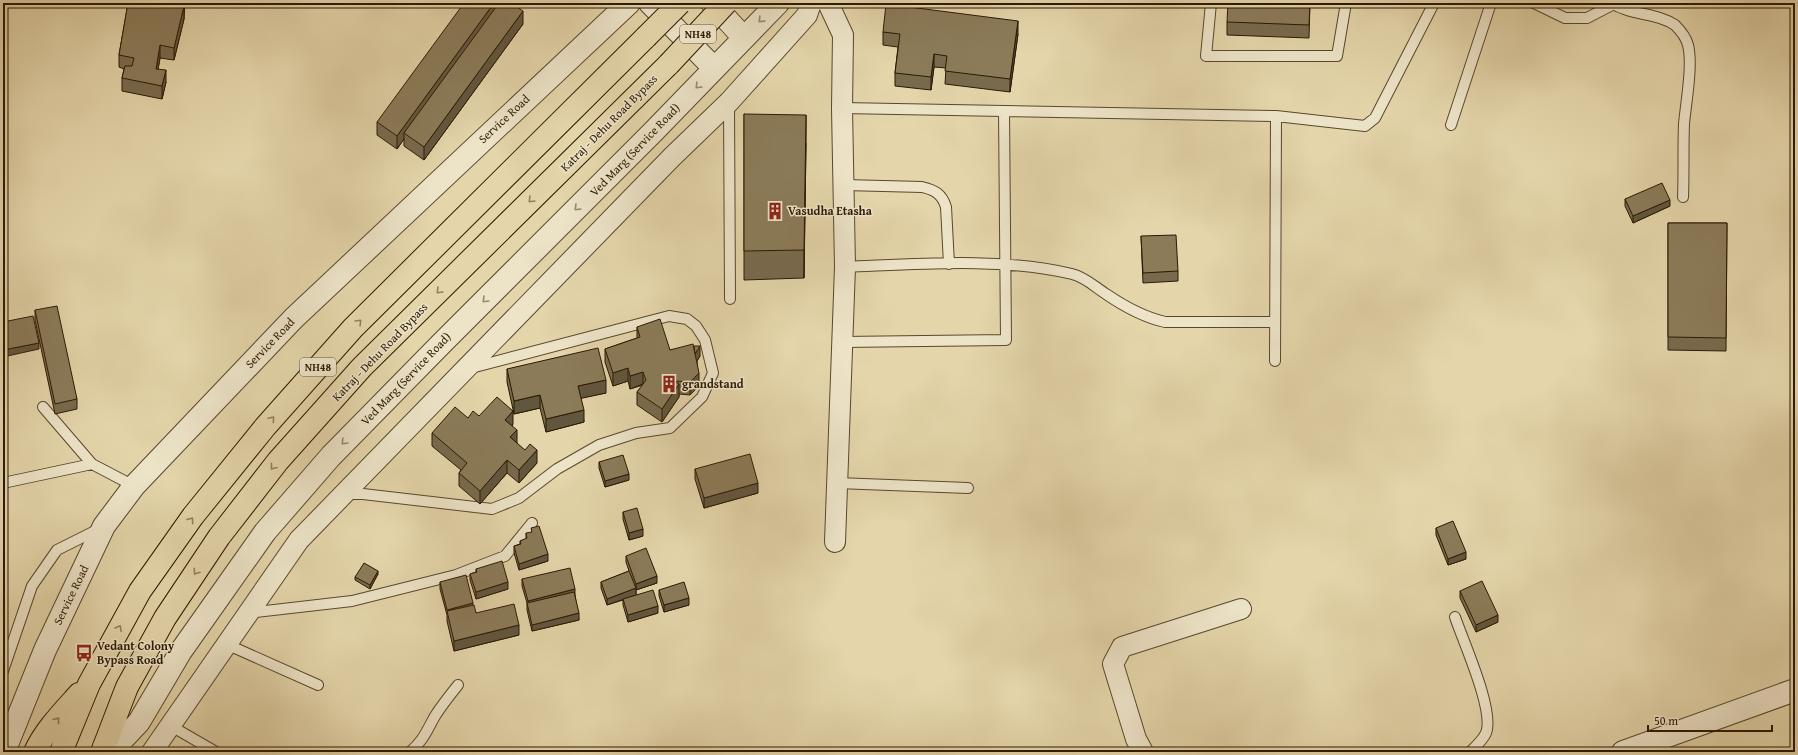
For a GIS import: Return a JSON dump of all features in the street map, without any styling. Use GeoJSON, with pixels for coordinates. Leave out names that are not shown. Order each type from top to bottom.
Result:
{"type":"FeatureCollection","features":[{"type":"Feature","properties":{"kind":"highway","name":"NH48"},"geometry":{"type":"LineString","coordinates":[[61,752],[89,684],[140,591],[193,516],[265,427],[353,328],[680,3]]}},
{"type":"Feature","properties":{"kind":"highway","name":"Katraj - Dehu Road Bypass"},"geometry":{"type":"LineString","coordinates":[[103,750],[127,687],[165,618],[220,537],[278,461],[362,367],[669,64],[726,3]]}},
{"type":"Feature","properties":{"kind":"highway"},"geometry":{"type":"LineString","coordinates":[[35,752],[39,743],[58,717],[89,684]]}},
{"type":"Feature","properties":{"kind":"street","name":"Service Road"},"geometry":{"type":"LineString","coordinates":[[4,752],[45,650],[104,526],[134,486],[294,318],[629,3]]}},
{"type":"Feature","properties":{"kind":"street"},"geometry":{"type":"LineString","coordinates":[[650,3],[714,68]]}},
{"type":"Feature","properties":{"kind":"street"},"geometry":{"type":"LineString","coordinates":[[712,3],[744,38]]}},
{"type":"Feature","properties":{"kind":"street","name":"Ved Marg (Service Road)"},"geometry":{"type":"LineString","coordinates":[[103,750],[122,740],[139,722],[180,651],[264,532],[330,456],[778,3]]}},
{"type":"Feature","properties":{"kind":"street"},"geometry":{"type":"LineString","coordinates":[[152,752],[299,540],[672,157],[729,102],[807,15],[811,3]]}},
{"type":"Feature","properties":{"kind":"street"},"geometry":{"type":"LineString","coordinates":[[828,3],[843,35],[842,108],[845,267],[835,542]]}},
{"type":"Feature","properties":{"kind":"street"},"geometry":{"type":"LineString","coordinates":[[1143,752],[1136,739],[1113,664],[1122,647],[1241,609]]}},
{"type":"Feature","properties":{"kind":"street"},"geometry":{"type":"LineString","coordinates":[[1623,752],[1795,690]]}},
{"type":"Feature","properties":{"kind":"lane"},"geometry":{"type":"LineString","coordinates":[[1211,3],[1206,56],[1337,56],[1346,3]]}},
{"type":"Feature","properties":{"kind":"lane"},"geometry":{"type":"LineString","coordinates":[[842,108],[1276,116],[1365,126],[1375,118],[1434,3]]}},
{"type":"Feature","properties":{"kind":"lane"},"geometry":{"type":"LineString","coordinates":[[1451,125],[1491,3]]}},
{"type":"Feature","properties":{"kind":"lane"},"geometry":{"type":"LineString","coordinates":[[1534,3],[1565,18],[1587,18],[1613,4],[1625,10],[1657,17],[1674,24],[1683,33],[1688,46],[1689,62],[1684,125],[1683,197]]}},
{"type":"Feature","properties":{"kind":"lane"},"geometry":{"type":"LineString","coordinates":[[729,102],[730,299]]}},
{"type":"Feature","properties":{"kind":"lane"},"geometry":{"type":"LineString","coordinates":[[842,342],[1006,340],[1004,111]]}},
{"type":"Feature","properties":{"kind":"lane"},"geometry":{"type":"LineString","coordinates":[[1275,362],[1276,116]]}},
{"type":"Feature","properties":{"kind":"lane"},"geometry":{"type":"LineString","coordinates":[[844,185],[922,187],[933,189],[939,193],[944,199],[946,207],[949,264]]}},
{"type":"Feature","properties":{"kind":"lane"},"geometry":{"type":"LineString","coordinates":[[845,267],[949,264],[1006,265],[1073,274],[1086,280],[1135,312],[1151,319],[1165,322],[1275,322]]}},
{"type":"Feature","properties":{"kind":"lane"},"geometry":{"type":"LineString","coordinates":[[344,494],[363,494],[492,508],[519,498],[557,469],[599,445],[636,434],[670,428],[702,397],[713,372],[705,340],[696,326],[687,319],[669,316],[467,369]]}},
{"type":"Feature","properties":{"kind":"lane"},"geometry":{"type":"LineString","coordinates":[[43,408],[92,464],[134,486]]}},
{"type":"Feature","properties":{"kind":"lane"},"geometry":{"type":"LineString","coordinates":[[3,483],[92,464]]}},
{"type":"Feature","properties":{"kind":"lane"},"geometry":{"type":"LineString","coordinates":[[837,484],[968,488]]}},
{"type":"Feature","properties":{"kind":"lane"},"geometry":{"type":"LineString","coordinates":[[248,613],[352,601],[456,575],[505,556],[532,523]]}},
{"type":"Feature","properties":{"kind":"lane"},"geometry":{"type":"LineString","coordinates":[[3,671],[32,586],[56,550],[104,526]]}},
{"type":"Feature","properties":{"kind":"lane"},"geometry":{"type":"LineString","coordinates":[[1455,617],[1485,702],[1488,721],[1486,733],[1470,752]]}},
{"type":"Feature","properties":{"kind":"lane"},"geometry":{"type":"LineString","coordinates":[[226,644],[318,685]]}},
{"type":"Feature","properties":{"kind":"lane"},"geometry":{"type":"LineString","coordinates":[[410,752],[420,744],[435,717],[458,685]]}},
{"type":"Feature","properties":{"kind":"lane"},"geometry":{"type":"LineString","coordinates":[[170,726],[216,752]]}},
{"type":"Feature","properties":{"kind":"building"},"geometry":{"type":"Polygon","coordinates":[[[128,3],[171,3],[184,6],[174,48],[160,45],[156,69],[166,70],[162,86],[122,78],[125,66],[132,66],[134,58],[119,55],[128,3]]]}},
{"type":"Feature","properties":{"kind":"building"},"geometry":{"type":"Polygon","coordinates":[[[464,3],[494,3],[397,136],[377,122],[464,3]]]}},
{"type":"Feature","properties":{"kind":"building"},"geometry":{"type":"Polygon","coordinates":[[[499,3],[511,3],[523,11],[424,147],[404,133],[499,3]]]}},
{"type":"Feature","properties":{"kind":"building"},"geometry":{"type":"Polygon","coordinates":[[[1228,3],[1310,3],[1309,25],[1227,22],[1228,3]]]}},
{"type":"Feature","properties":{"kind":"building"},"geometry":{"type":"Polygon","coordinates":[[[886,4],[1018,21],[1010,79],[945,71],[947,56],[934,54],[931,77],[895,73],[900,34],[883,32],[886,4]]]}},
{"type":"Feature","properties":{"kind":"building","name":"Vasudha Etasha"},"geometry":{"type":"Polygon","coordinates":[[[744,114],[806,115],[804,250],[744,251],[744,114]]]}},
{"type":"Feature","properties":{"kind":"building"},"geometry":{"type":"Polygon","coordinates":[[[1662,183],[1670,200],[1633,216],[1625,199],[1662,183]]]}},
{"type":"Feature","properties":{"kind":"building"},"geometry":{"type":"Polygon","coordinates":[[[1668,223],[1727,223],[1726,338],[1668,337],[1668,223]]]}},
{"type":"Feature","properties":{"kind":"building"},"geometry":{"type":"Polygon","coordinates":[[[1176,235],[1178,271],[1143,273],[1141,236],[1176,235]]]}},
{"type":"Feature","properties":{"kind":"building"},"geometry":{"type":"Polygon","coordinates":[[[57,306],[77,399],[55,404],[35,310],[57,306]]]}},
{"type":"Feature","properties":{"kind":"building"},"geometry":{"type":"Polygon","coordinates":[[[33,316],[39,343],[3,350],[3,322],[33,316]]]}},
{"type":"Feature","properties":{"kind":"building"},"geometry":{"type":"Polygon","coordinates":[[[660,319],[670,350],[693,344],[699,373],[690,382],[674,381],[679,384],[662,409],[637,392],[646,380],[643,372],[630,376],[628,368],[613,373],[605,349],[640,337],[637,327],[660,319]]]}},
{"type":"Feature","properties":{"kind":"building"},"geometry":{"type":"Polygon","coordinates":[[[694,346],[700,346],[695,354],[694,346]]]}},
{"type":"Feature","properties":{"kind":"building"},"geometry":{"type":"Polygon","coordinates":[[[598,348],[606,380],[578,386],[584,410],[546,419],[540,395],[514,401],[507,369],[598,348]]]}},
{"type":"Feature","properties":{"kind":"building"},"geometry":{"type":"Polygon","coordinates":[[[497,397],[513,411],[505,420],[517,430],[510,437],[525,450],[530,444],[537,450],[519,470],[507,460],[480,491],[459,473],[467,463],[432,433],[455,407],[468,418],[473,411],[479,416],[497,397]]]}},
{"type":"Feature","properties":{"kind":"building"},"geometry":{"type":"Polygon","coordinates":[[[750,454],[758,483],[704,498],[695,469],[750,454]]]}},
{"type":"Feature","properties":{"kind":"building"},"geometry":{"type":"Polygon","coordinates":[[[623,455],[629,474],[605,481],[599,462],[623,455]]]}},
{"type":"Feature","properties":{"kind":"building"},"geometry":{"type":"Polygon","coordinates":[[[637,508],[643,529],[629,533],[623,512],[637,508]]]}},
{"type":"Feature","properties":{"kind":"building"},"geometry":{"type":"Polygon","coordinates":[[[1453,521],[1466,552],[1448,559],[1436,528],[1453,521]]]}},
{"type":"Feature","properties":{"kind":"building"},"geometry":{"type":"Polygon","coordinates":[[[539,526],[548,554],[519,564],[514,546],[521,544],[520,541],[527,538],[526,533],[532,532],[531,528],[539,526]]]}},
{"type":"Feature","properties":{"kind":"building"},"geometry":{"type":"Polygon","coordinates":[[[646,548],[657,576],[636,584],[626,556],[646,548]]]}},
{"type":"Feature","properties":{"kind":"building"},"geometry":{"type":"Polygon","coordinates":[[[502,561],[508,582],[476,592],[470,574],[477,572],[476,569],[502,561]]]}},
{"type":"Feature","properties":{"kind":"building"},"geometry":{"type":"Polygon","coordinates":[[[364,563],[378,571],[370,585],[355,577],[364,563]]]}},
{"type":"Feature","properties":{"kind":"building"},"geometry":{"type":"Polygon","coordinates":[[[570,568],[575,589],[528,601],[522,579],[570,568]]]}},
{"type":"Feature","properties":{"kind":"building"},"geometry":{"type":"Polygon","coordinates":[[[629,571],[636,588],[607,599],[601,582],[629,571]]]}},
{"type":"Feature","properties":{"kind":"building"},"geometry":{"type":"Polygon","coordinates":[[[466,575],[473,603],[447,610],[440,582],[466,575]]]}},
{"type":"Feature","properties":{"kind":"building"},"geometry":{"type":"Polygon","coordinates":[[[1482,581],[1498,615],[1476,625],[1460,591],[1482,581]]]}},
{"type":"Feature","properties":{"kind":"building"},"geometry":{"type":"Polygon","coordinates":[[[684,582],[689,598],[664,605],[659,590],[684,582]]]}},
{"type":"Feature","properties":{"kind":"building"},"geometry":{"type":"Polygon","coordinates":[[[653,590],[658,606],[628,615],[623,599],[653,590]]]}},
{"type":"Feature","properties":{"kind":"building"},"geometry":{"type":"Polygon","coordinates":[[[574,592],[579,613],[532,625],[527,603],[574,592]]]}},
{"type":"Feature","properties":{"kind":"building"},"geometry":{"type":"Polygon","coordinates":[[[514,604],[519,625],[454,641],[447,611],[474,605],[476,613],[514,604]]]}},
{"type":"Feature","properties":{"kind":"place","name":"Vasudha Etasha"},"geometry":{"type":"Point","coordinates":[775,211]}},
{"type":"Feature","properties":{"kind":"place","name":"grandstand"},"geometry":{"type":"Point","coordinates":[669,384]}},
{"type":"Feature","properties":{"kind":"place","name":"Vedant Colony Bypass Road"},"geometry":{"type":"Point","coordinates":[84,653]}}]}
